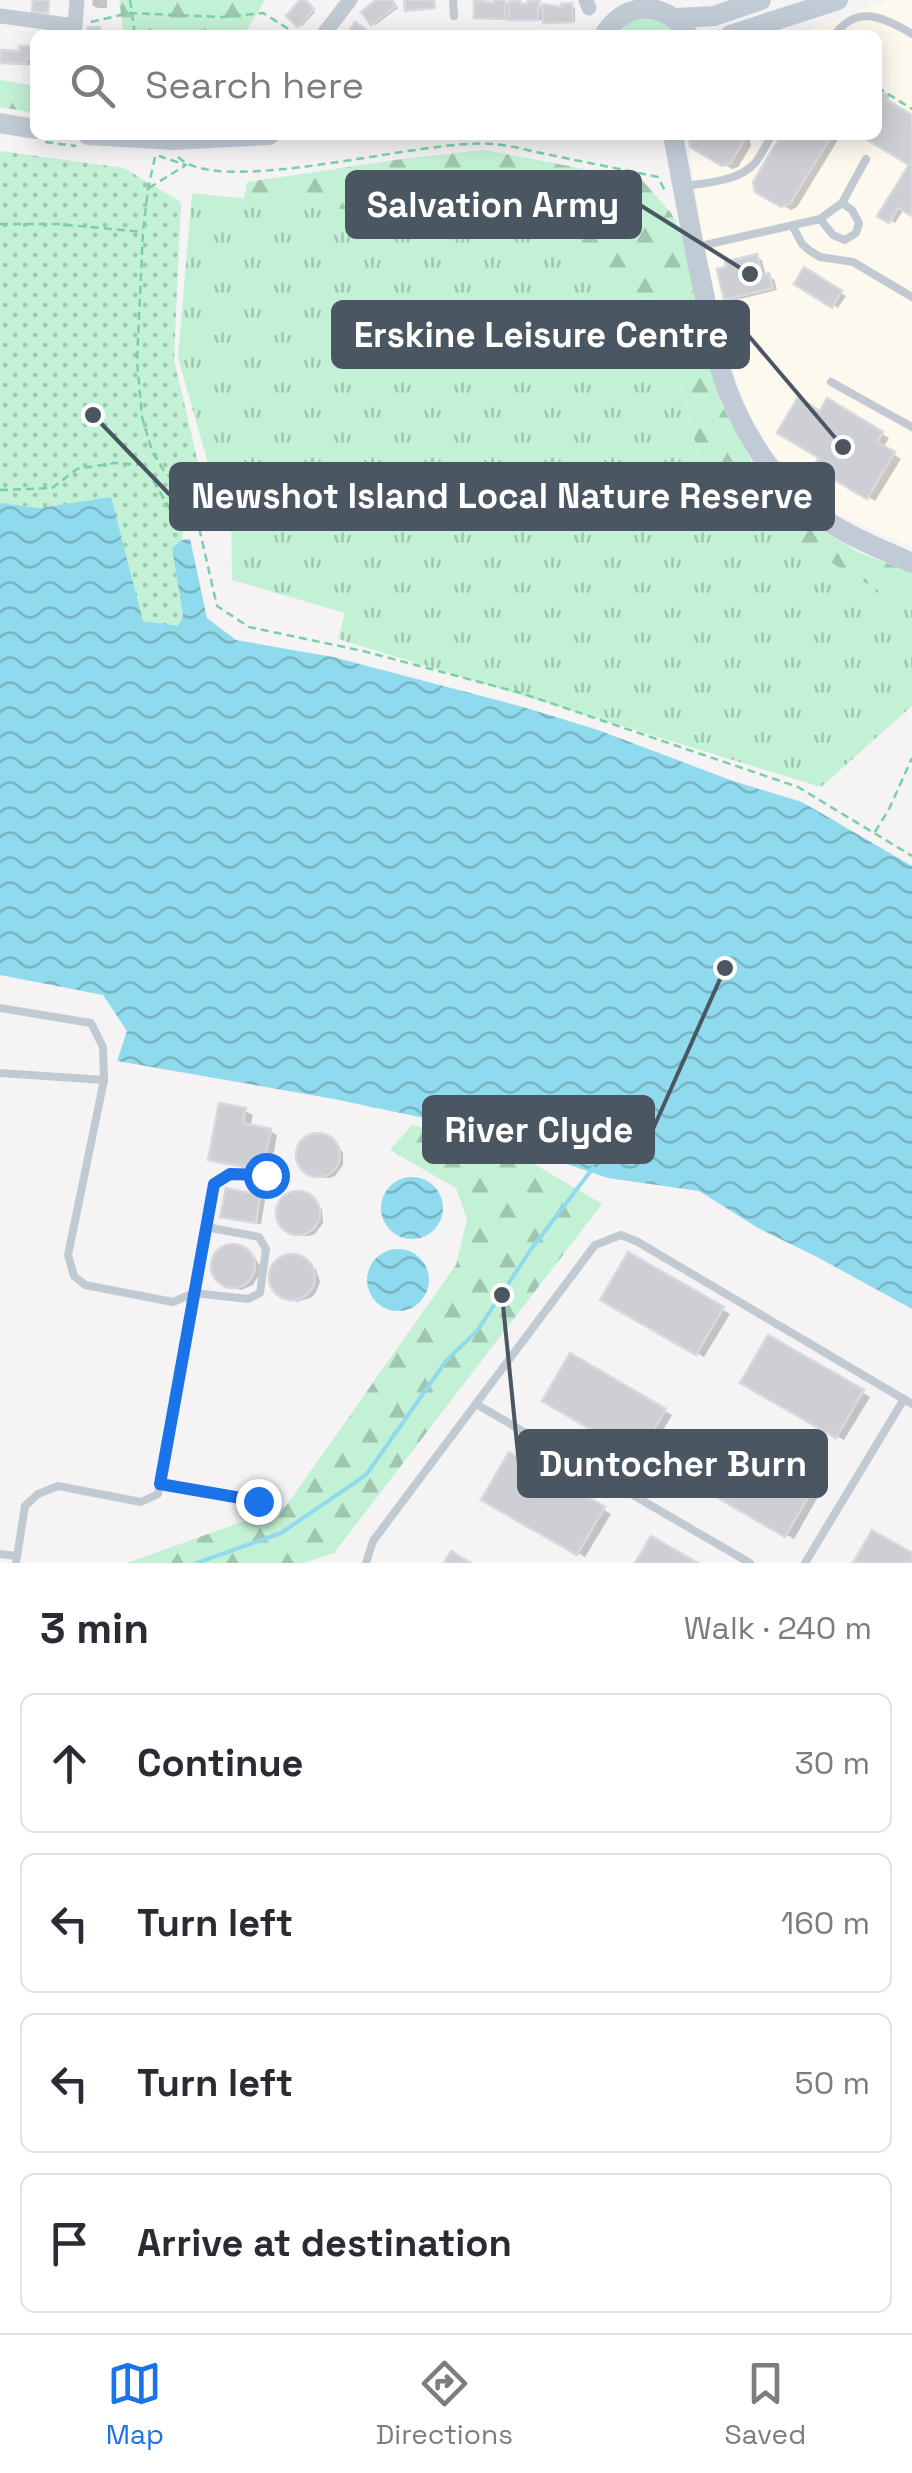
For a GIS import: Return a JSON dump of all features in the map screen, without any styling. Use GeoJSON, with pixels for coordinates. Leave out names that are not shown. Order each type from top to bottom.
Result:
{"type":"FeatureCollection","features":[{"type":"Feature","properties":{"kind":"street"},"geometry":{"type":"LineString","coordinates":[[3,11],[75,26],[77,0]]}},
{"type":"Feature","properties":{"kind":"street"},"geometry":{"type":"LineString","coordinates":[[326,30],[350,0]]}},
{"type":"Feature","properties":{"kind":"street"},"geometry":{"type":"LineString","coordinates":[[605,30],[615,0]]}},
{"type":"Feature","properties":{"kind":"street"},"geometry":{"type":"LineString","coordinates":[[607,30],[621,15],[652,4],[682,26],[761,0]]}},
{"type":"Feature","properties":{"kind":"street"},"geometry":{"type":"LineString","coordinates":[[745,30],[838,0]]}},
{"type":"Feature","properties":{"kind":"street"},"geometry":{"type":"LineString","coordinates":[[0,123],[30,128]]}},
{"type":"Feature","properties":{"kind":"street"},"geometry":{"type":"LineString","coordinates":[[673,140],[721,369],[735,406],[767,464],[812,510],[858,539],[912,563]]}},
{"type":"Feature","properties":{"kind":"lane"},"geometry":{"type":"LineString","coordinates":[[453,0],[454,16]]}},
{"type":"Feature","properties":{"kind":"lane"},"geometry":{"type":"LineString","coordinates":[[839,30],[851,19],[866,16],[888,19],[912,34]]}},
{"type":"Feature","properties":{"kind":"lane"},"geometry":{"type":"LineString","coordinates":[[682,186],[735,176],[755,163],[769,140]]}},
{"type":"Feature","properties":{"kind":"lane"},"geometry":{"type":"LineString","coordinates":[[694,247],[820,219],[842,203],[866,158]]}},
{"type":"Feature","properties":{"kind":"lane"},"geometry":{"type":"LineString","coordinates":[[820,219],[834,235],[846,240],[856,233],[858,223],[852,210],[842,203]]}},
{"type":"Feature","properties":{"kind":"lane"},"geometry":{"type":"LineString","coordinates":[[792,225],[810,252],[853,262],[912,297]]}},
{"type":"Feature","properties":{"kind":"lane"},"geometry":{"type":"LineString","coordinates":[[831,382],[912,428]]}},
{"type":"Feature","properties":{"kind":"lane"},"geometry":{"type":"LineString","coordinates":[[0,1008],[91,1023],[103,1047],[104,1080],[68,1254],[74,1276],[85,1285],[173,1302],[194,1293],[248,1299],[260,1293],[266,1249],[259,1237],[206,1227]]}},
{"type":"Feature","properties":{"kind":"lane"},"geometry":{"type":"LineString","coordinates":[[0,1073],[104,1080]]}},
{"type":"Feature","properties":{"kind":"lane"},"geometry":{"type":"LineString","coordinates":[[0,1554],[16,1559],[25,1506],[38,1494],[58,1486],[141,1502],[158,1494],[214,1184],[230,1174],[266,1175]]}},
{"type":"Feature","properties":{"kind":"lane"},"geometry":{"type":"LineString","coordinates":[[366,1563],[373,1540],[594,1246],[621,1235],[908,1401],[805,1563]]}},
{"type":"Feature","properties":{"kind":"lane"},"geometry":{"type":"LineString","coordinates":[[476,1404],[750,1563]]}},
{"type":"Feature","properties":{"kind":"lane"},"geometry":{"type":"LineString","coordinates":[[160,1484],[258,1501]]}},
{"type":"Feature","properties":{"kind":"path"},"geometry":{"type":"LineString","coordinates":[[130,0],[134,30]]}},
{"type":"Feature","properties":{"kind":"path"},"geometry":{"type":"LineString","coordinates":[[75,26],[132,13],[222,17],[263,13],[290,30]]}},
{"type":"Feature","properties":{"kind":"path"},"geometry":{"type":"LineString","coordinates":[[882,90],[912,109]]}},
{"type":"Feature","properties":{"kind":"path"},"geometry":{"type":"LineString","coordinates":[[686,210],[672,206],[658,177],[491,143],[224,173],[156,155],[143,232],[137,361],[142,417],[152,451],[164,471],[193,501],[217,606],[249,627],[363,651],[520,693],[798,787],[912,856]]}},
{"type":"Feature","properties":{"kind":"path"},"geometry":{"type":"LineString","coordinates":[[148,189],[186,164]]}},
{"type":"Feature","properties":{"kind":"path"},"geometry":{"type":"LineString","coordinates":[[0,224],[58,224],[143,232]]}},
{"type":"Feature","properties":{"kind":"path"},"geometry":{"type":"LineString","coordinates":[[0,490],[52,488],[77,469],[114,463],[144,465],[171,511],[197,518]]}},
{"type":"Feature","properties":{"kind":"path"},"geometry":{"type":"LineString","coordinates":[[875,832],[912,758]]}},
{"type":"Feature","properties":{"kind":"shaded area"},"geometry":{"type":"Polygon","coordinates":[[[888,0],[912,0],[912,547],[818,506],[771,451],[745,406],[724,340],[703,238],[688,140],[882,140],[882,30],[807,30],[888,0]]]}},
{"type":"Feature","properties":{"kind":"green space"},"geometry":{"type":"Polygon","coordinates":[[[119,0],[265,0],[247,30],[123,30],[119,0]]]}},
{"type":"Feature","properties":{"kind":"green space"},"geometry":{"type":"Polygon","coordinates":[[[635,18],[660,19],[672,30],[621,30],[635,18]]]}},
{"type":"Feature","properties":{"kind":"green space"},"geometry":{"type":"Polygon","coordinates":[[[0,80],[30,85],[30,112],[0,107],[0,80]]]}},
{"type":"Feature","properties":{"kind":"green space"},"geometry":{"type":"Polygon","coordinates":[[[485,150],[642,180],[671,213],[684,236],[700,325],[722,405],[755,469],[797,515],[858,552],[912,573],[912,610],[707,490],[661,303],[604,285],[548,230],[244,199],[247,182],[485,150]]]}},
{"type":"Feature","properties":{"kind":"green space"},"geometry":{"type":"Polygon","coordinates":[[[0,151],[124,168],[181,202],[174,359],[200,471],[182,540],[172,548],[183,616],[178,627],[142,621],[111,498],[40,508],[0,503],[0,151]]]}},
{"type":"Feature","properties":{"kind":"green space"},"geometry":{"type":"Polygon","coordinates":[[[192,193],[548,230],[604,285],[661,303],[707,490],[912,610],[912,706],[821,787],[338,639],[345,613],[232,580],[231,507],[214,484],[178,358],[192,193]]]}},
{"type":"Feature","properties":{"kind":"green space"},"geometry":{"type":"Polygon","coordinates":[[[412,1125],[509,1149],[602,1204],[334,1553],[303,1563],[127,1563],[286,1506],[456,1265],[467,1219],[456,1188],[390,1150],[412,1125]]]}},
{"type":"Feature","properties":{"kind":"water"},"geometry":{"type":"Polygon","coordinates":[[[111,497],[143,621],[178,626],[183,616],[172,548],[190,539],[207,618],[236,640],[333,657],[598,730],[733,781],[802,802],[912,866],[912,1309],[758,1228],[699,1191],[608,1178],[443,1122],[117,1061],[127,1031],[103,995],[0,975],[0,503],[40,508],[111,497]]]}},
{"type":"Feature","properties":{"kind":"water"},"geometry":{"type":"Polygon","coordinates":[[[412,1177],[434,1186],[443,1208],[434,1230],[412,1239],[390,1230],[381,1208],[390,1186],[412,1177]]]}},
{"type":"Feature","properties":{"kind":"water"},"geometry":{"type":"Polygon","coordinates":[[[398,1249],[420,1258],[429,1280],[420,1302],[398,1311],[376,1302],[367,1280],[376,1258],[398,1249]]]}},
{"type":"Feature","properties":{"kind":"building"},"geometry":{"type":"Polygon","coordinates":[[[33,0],[49,0],[48,13],[32,12],[33,0]]]}},
{"type":"Feature","properties":{"kind":"building"},"geometry":{"type":"Polygon","coordinates":[[[300,0],[314,9],[298,27],[286,16],[300,0]]]}},
{"type":"Feature","properties":{"kind":"building"},"geometry":{"type":"Polygon","coordinates":[[[376,0],[392,0],[396,6],[371,25],[361,12],[376,0]]]}},
{"type":"Feature","properties":{"kind":"building"},"geometry":{"type":"Polygon","coordinates":[[[404,0],[434,0],[435,8],[405,11],[404,0]]]}},
{"type":"Feature","properties":{"kind":"building"},"geometry":{"type":"Polygon","coordinates":[[[474,0],[505,0],[505,19],[474,18],[474,0]]]}},
{"type":"Feature","properties":{"kind":"building"},"geometry":{"type":"Polygon","coordinates":[[[509,1],[539,1],[538,20],[508,20],[509,1]]]}},
{"type":"Feature","properties":{"kind":"building"},"geometry":{"type":"Polygon","coordinates":[[[572,3],[573,22],[543,23],[542,4],[562,7],[561,4],[572,3]]]}},
{"type":"Feature","properties":{"kind":"building"},"geometry":{"type":"Polygon","coordinates":[[[355,22],[367,30],[349,30],[355,22]]]}},
{"type":"Feature","properties":{"kind":"building"},"geometry":{"type":"Polygon","coordinates":[[[19,46],[30,46],[26,64],[0,63],[1,50],[19,51],[19,46]]]}},
{"type":"Feature","properties":{"kind":"building"},"geometry":{"type":"Polygon","coordinates":[[[882,92],[889,96],[887,100],[912,115],[909,165],[867,140],[882,140],[882,92]]]}},
{"type":"Feature","properties":{"kind":"building"},"geometry":{"type":"Polygon","coordinates":[[[689,140],[744,141],[730,164],[722,166],[690,147],[689,140]]]}},
{"type":"Feature","properties":{"kind":"building"},"geometry":{"type":"Polygon","coordinates":[[[778,140],[829,140],[790,204],[781,207],[755,192],[753,182],[778,140]]]}},
{"type":"Feature","properties":{"kind":"building"},"geometry":{"type":"Polygon","coordinates":[[[912,160],[912,216],[898,208],[889,223],[877,216],[912,160]]]}},
{"type":"Feature","properties":{"kind":"building"},"geometry":{"type":"Polygon","coordinates":[[[757,254],[762,275],[769,273],[773,288],[724,300],[717,269],[726,267],[725,262],[757,254]]]}},
{"type":"Feature","properties":{"kind":"building"},"geometry":{"type":"Polygon","coordinates":[[[804,267],[842,291],[832,308],[794,284],[804,267]]]}},
{"type":"Feature","properties":{"kind":"building"},"geometry":{"type":"Polygon","coordinates":[[[798,397],[820,411],[827,398],[883,432],[877,442],[895,452],[867,499],[813,467],[819,458],[777,433],[798,397]]]}},
{"type":"Feature","properties":{"kind":"building"},"geometry":{"type":"Polygon","coordinates":[[[219,1103],[246,1108],[243,1123],[271,1129],[263,1170],[208,1160],[219,1103]]]}},
{"type":"Feature","properties":{"kind":"building"},"geometry":{"type":"Polygon","coordinates":[[[318,1133],[333,1140],[340,1155],[333,1170],[318,1177],[303,1170],[296,1155],[303,1140],[318,1133]]]}},
{"type":"Feature","properties":{"kind":"building"},"geometry":{"type":"Polygon","coordinates":[[[226,1188],[260,1195],[256,1223],[220,1217],[226,1188]]]}},
{"type":"Feature","properties":{"kind":"building"},"geometry":{"type":"Polygon","coordinates":[[[298,1191],[313,1198],[320,1213],[313,1228],[298,1235],[283,1228],[276,1213],[283,1198],[298,1191]]]}},
{"type":"Feature","properties":{"kind":"building"},"geometry":{"type":"Polygon","coordinates":[[[233,1244],[249,1250],[255,1266],[249,1282],[233,1288],[217,1282],[211,1266],[217,1250],[233,1244]]]}},
{"type":"Feature","properties":{"kind":"building"},"geometry":{"type":"Polygon","coordinates":[[[628,1252],[724,1307],[696,1355],[600,1300],[628,1252]]]}},
{"type":"Feature","properties":{"kind":"building"},"geometry":{"type":"Polygon","coordinates":[[[292,1254],[308,1261],[315,1277],[308,1293],[292,1300],[276,1293],[269,1277],[276,1261],[292,1254]]]}},
{"type":"Feature","properties":{"kind":"building"},"geometry":{"type":"Polygon","coordinates":[[[768,1335],[864,1390],[836,1438],[740,1383],[768,1335]]]}},
{"type":"Feature","properties":{"kind":"building"},"geometry":{"type":"Polygon","coordinates":[[[570,1353],[666,1409],[638,1457],[542,1401],[570,1353]]]}},
{"type":"Feature","properties":{"kind":"building"},"geometry":{"type":"Polygon","coordinates":[[[717,1433],[813,1489],[785,1537],[689,1481],[717,1433]]]}},
{"type":"Feature","properties":{"kind":"building"},"geometry":{"type":"Polygon","coordinates":[[[509,1452],[605,1507],[577,1555],[481,1500],[509,1452]]]}},
{"type":"Feature","properties":{"kind":"building"},"geometry":{"type":"Polygon","coordinates":[[[872,1530],[912,1553],[912,1563],[853,1563],[872,1530]]]}},
{"type":"Feature","properties":{"kind":"building"},"geometry":{"type":"Polygon","coordinates":[[[651,1536],[698,1563],[635,1563],[651,1536]]]}},
{"type":"Feature","properties":{"kind":"building"},"geometry":{"type":"Polygon","coordinates":[[[451,1551],[471,1563],[444,1563],[451,1551]]]}},
{"type":"Feature","properties":{"kind":"waterway"},"geometry":{"type":"LineString","coordinates":[[197,1563],[281,1533],[366,1475],[446,1361],[477,1331],[532,1248],[593,1168]]}},
{"type":"Feature","properties":{"kind":"place","name":"Salvation Army"},"geometry":{"type":"Point","coordinates":[750,274]}},
{"type":"Feature","properties":{"kind":"place","name":"Newshot Island Local Nature Reserve"},"geometry":{"type":"Point","coordinates":[93,415]}},
{"type":"Feature","properties":{"kind":"place","name":"Erskine Leisure Centre"},"geometry":{"type":"Point","coordinates":[843,447]}},
{"type":"Feature","properties":{"kind":"place","name":"River Clyde"},"geometry":{"type":"Point","coordinates":[725,968]}},
{"type":"Feature","properties":{"kind":"place","name":"Duntocher Burn"},"geometry":{"type":"Point","coordinates":[502,1295]}},
{"type":"Feature","properties":{"kind":"route"},"geometry":{"type":"LineString","coordinates":[[258,1501],[160,1484],[214,1184],[230,1174],[266,1175]]}}]}
